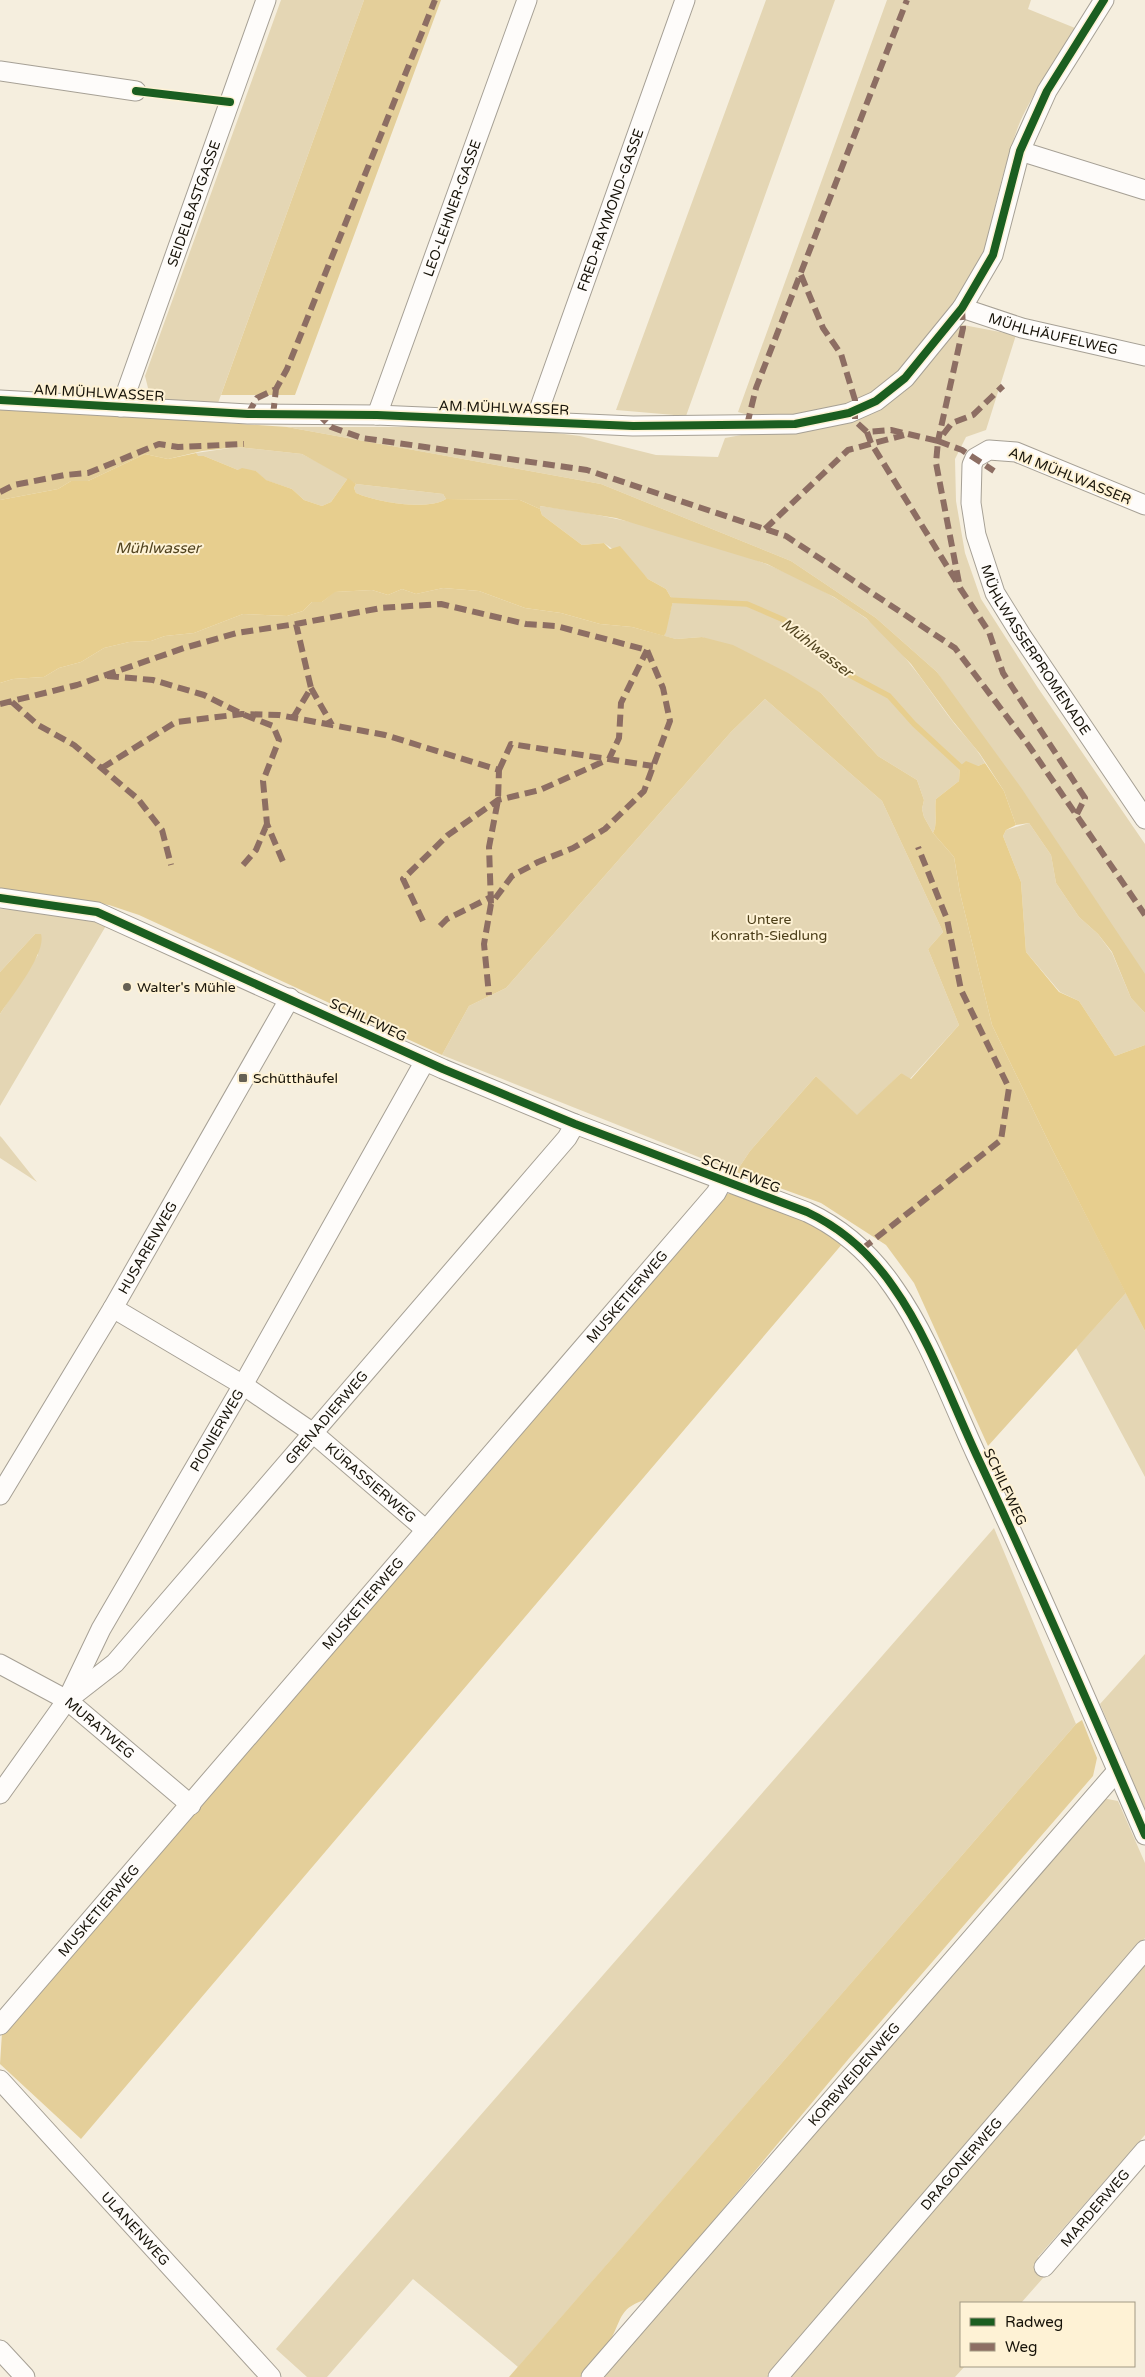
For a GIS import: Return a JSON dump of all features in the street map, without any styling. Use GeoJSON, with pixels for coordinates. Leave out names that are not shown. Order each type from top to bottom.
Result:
{"type":"FeatureCollection","features":[{"type":"Feature","properties":{"kind":"street","name":"SEIDELBASTGASSE"},"geometry":{"type":"LineString","coordinates":[[120,407],[266,0]]}},
{"type":"Feature","properties":{"kind":"street","name":"LEO-LEHNER-GASSE"},"geometry":{"type":"LineString","coordinates":[[377,415],[527,0]]}},
{"type":"Feature","properties":{"kind":"street","name":"FRED-RAYMOND-GASSE"},"geometry":{"type":"LineString","coordinates":[[534,421],[685,0]]}},
{"type":"Feature","properties":{"kind":"street","name":"AM MÜHLWASSER"},"geometry":{"type":"LineString","coordinates":[[0,400],[273,415],[377,415],[633,426],[795,424],[849,413],[876,402],[905,378],[962,308],[993,255],[1003,207],[1020,151],[1048,91],[1104,0]]}},
{"type":"Feature","properties":{"kind":"street"},"geometry":{"type":"LineString","coordinates":[[0,72],[136,90]]}},
{"type":"Feature","properties":{"kind":"street"},"geometry":{"type":"LineString","coordinates":[[1020,151],[1145,190]]}},
{"type":"Feature","properties":{"kind":"street","name":"MÜHLHÄUFELWEG"},"geometry":{"type":"LineString","coordinates":[[962,308],[1022,328],[1145,356]]}},
{"type":"Feature","properties":{"kind":"street","name":"AM MÜHLWASSER"},"geometry":{"type":"LineString","coordinates":[[972,464],[975,458],[989,450],[1016,452],[1145,505]]}},
{"type":"Feature","properties":{"kind":"street","name":"MÜHLWASSERPROMENADE"},"geometry":{"type":"LineString","coordinates":[[972,464],[972,504],[976,535],[996,593],[1021,634],[1145,819]]}},
{"type":"Feature","properties":{"kind":"street","name":"SCHILFWEG"},"geometry":{"type":"LineString","coordinates":[[0,898],[97,912],[290,998],[425,1061],[575,1124],[807,1212],[843,1232],[862,1249],[894,1287],[928,1349],[1010,1525],[1145,1835]]}},
{"type":"Feature","properties":{"kind":"street","name":"HUSARENWEG"},"geometry":{"type":"LineString","coordinates":[[0,1495],[113,1308],[290,998]]}},
{"type":"Feature","properties":{"kind":"street","name":"PIONIERWEG"},"geometry":{"type":"LineString","coordinates":[[0,1794],[67,1700],[101,1629],[243,1385],[425,1061]]}},
{"type":"Feature","properties":{"kind":"street","name":"GRENADIERWEG"},"geometry":{"type":"LineString","coordinates":[[67,1700],[115,1663],[567,1138],[575,1124]]}},
{"type":"Feature","properties":{"kind":"street","name":"MUSKETIERWEG"},"geometry":{"type":"LineString","coordinates":[[0,2026],[710,1200],[723,1180]]}},
{"type":"Feature","properties":{"kind":"street","name":"KÜRASSIERWEG"},"geometry":{"type":"LineString","coordinates":[[113,1308],[243,1385],[313,1432],[426,1530]]}},
{"type":"Feature","properties":{"kind":"street","name":"MURATWEG"},"geometry":{"type":"LineString","coordinates":[[0,1664],[67,1700],[191,1805]]}},
{"type":"Feature","properties":{"kind":"street","name":"KORBWEIDENWEG"},"geometry":{"type":"LineString","coordinates":[[591,2377],[1117,1771]]}},
{"type":"Feature","properties":{"kind":"street","name":"DRAGONERWEG"},"geometry":{"type":"LineString","coordinates":[[778,2377],[1145,1950]]}},
{"type":"Feature","properties":{"kind":"street","name":"ULANENWEG"},"geometry":{"type":"LineString","coordinates":[[0,2080],[271,2377]]}},
{"type":"Feature","properties":{"kind":"street","name":"MARDERWEG"},"geometry":{"type":"LineString","coordinates":[[1044,2267],[1145,2150]]}},
{"type":"Feature","properties":{"kind":"street"},"geometry":{"type":"LineString","coordinates":[[0,2350],[25,2377]]}},
{"type":"Feature","properties":{"kind":"green space"},"geometry":{"type":"Polygon","coordinates":[[[281,0],[364,0],[218,403],[151,400],[145,376],[281,0]]]}},
{"type":"Feature","properties":{"kind":"green space"},"geometry":{"type":"Polygon","coordinates":[[[766,0],[835,0],[686,416],[616,410],[766,0]]]}},
{"type":"Feature","properties":{"kind":"green space"},"geometry":{"type":"Polygon","coordinates":[[[887,0],[1031,0],[1028,9],[1075,28],[1037,90],[1018,127],[1011,146],[982,259],[963,291],[932,334],[899,373],[884,388],[871,397],[842,408],[787,417],[769,417],[738,412],[887,0]]]}},
{"type":"Feature","properties":{"kind":"green space"},"geometry":{"type":"Polygon","coordinates":[[[958,324],[1016,335],[986,430],[966,437],[955,459],[956,501],[965,553],[981,599],[1038,688],[1145,844],[1145,990],[937,672],[876,618],[791,561],[601,484],[287,427],[508,427],[580,436],[656,455],[718,457],[725,438],[758,432],[797,430],[912,382],[936,356],[958,324]]]}},
{"type":"Feature","properties":{"kind":"green space"},"geometry":{"type":"Polygon","coordinates":[[[237,447],[302,454],[348,478],[331,502],[322,506],[304,500],[292,489],[265,480],[256,471],[238,470],[204,456],[197,456],[196,453],[237,447]]]}},
{"type":"Feature","properties":{"kind":"green space"},"geometry":{"type":"Polygon","coordinates":[[[356,484],[443,494],[446,499],[437,503],[414,505],[388,502],[356,493],[354,488],[356,484]]]}},
{"type":"Feature","properties":{"kind":"green space"},"geometry":{"type":"Polygon","coordinates":[[[539,506],[621,520],[709,543],[752,558],[830,595],[864,617],[888,638],[985,763],[978,766],[960,766],[959,781],[936,799],[933,833],[924,817],[922,809],[924,800],[917,780],[878,756],[821,693],[702,637],[676,639],[664,636],[673,601],[666,589],[648,579],[634,564],[604,543],[582,545],[542,515],[539,506]]]}},
{"type":"Feature","properties":{"kind":"green space","name":"Untere Konrath-Siedlung"},"geometry":{"type":"Polygon","coordinates":[[[765,699],[882,801],[943,932],[928,949],[959,1025],[908,1081],[901,1073],[857,1116],[816,1076],[750,1151],[736,1172],[442,1055],[469,1006],[506,988],[731,732],[765,699]]]}},
{"type":"Feature","properties":{"kind":"green space"},"geometry":{"type":"Polygon","coordinates":[[[1029,823],[1051,855],[1056,883],[1079,917],[1098,934],[1112,953],[1131,998],[1145,1013],[1145,1045],[1115,1056],[1079,1001],[1060,992],[1026,952],[1021,882],[1003,836],[1006,830],[1029,823]]]}},
{"type":"Feature","properties":{"kind":"green space"},"geometry":{"type":"Polygon","coordinates":[[[0,909],[36,911],[107,924],[0,1106],[0,1014],[38,955],[35,934],[0,972],[0,909]]]}},
{"type":"Feature","properties":{"kind":"green space"},"geometry":{"type":"Polygon","coordinates":[[[0,1136],[2,1138],[37,1182],[0,1158],[0,1136]]]}},
{"type":"Feature","properties":{"kind":"green space"},"geometry":{"type":"Polygon","coordinates":[[[1126,1293],[1145,1331],[1145,1477],[1076,1348],[1126,1293]]]}},
{"type":"Feature","properties":{"kind":"green space"},"geometry":{"type":"Polygon","coordinates":[[[994,1528],[1076,1724],[518,2367],[413,2279],[327,2377],[307,2377],[276,2349],[994,1528]]]}},
{"type":"Feature","properties":{"kind":"green space"},"geometry":{"type":"Polygon","coordinates":[[[1145,1654],[1145,1810],[1100,1704],[1145,1654]]]}},
{"type":"Feature","properties":{"kind":"green space"},"geometry":{"type":"Polygon","coordinates":[[[1102,1798],[1118,1801],[1145,1863],[1145,1938],[767,2377],[604,2377],[1102,1798]]]}},
{"type":"Feature","properties":{"kind":"green space"},"geometry":{"type":"Polygon","coordinates":[[[1145,1961],[1145,2135],[1038,2257],[1051,2269],[1022,2302],[960,2302],[960,2367],[964,2367],[955,2377],[788,2377],[1145,1961]]]}},
{"type":"Feature","properties":{"kind":"shaded area"},"geometry":{"type":"Polygon","coordinates":[[[364,0],[441,0],[295,395],[221,395],[364,0]]]}},
{"type":"Feature","properties":{"kind":"shaded area"},"geometry":{"type":"Polygon","coordinates":[[[0,408],[287,427],[601,484],[791,561],[876,618],[937,672],[1022,789],[1145,974],[1145,1013],[1131,998],[1112,952],[1098,934],[1079,917],[1056,883],[1051,855],[1029,823],[1016,825],[1004,791],[980,754],[952,720],[911,664],[866,618],[834,597],[767,564],[616,518],[540,506],[540,509],[520,500],[446,499],[443,494],[356,484],[302,454],[237,447],[202,451],[168,459],[145,454],[88,481],[71,481],[58,489],[0,500],[0,408]]]}},
{"type":"Feature","properties":{"kind":"shaded area"},"geometry":{"type":"Polygon","coordinates":[[[443,588],[479,591],[525,608],[561,613],[600,624],[632,627],[676,639],[702,637],[733,645],[788,673],[821,693],[878,756],[917,780],[924,800],[922,809],[924,817],[933,833],[954,857],[960,893],[992,1025],[1052,1149],[1126,1293],[988,1446],[914,1283],[886,1245],[821,1203],[736,1172],[750,1151],[816,1076],[857,1115],[901,1073],[911,1079],[959,1025],[928,949],[943,932],[882,801],[765,699],[731,732],[506,988],[469,1006],[442,1055],[139,915],[109,905],[0,889],[0,683],[13,679],[44,677],[59,668],[81,662],[104,648],[129,642],[151,641],[165,636],[194,633],[243,614],[287,616],[303,611],[312,602],[322,602],[334,592],[372,590],[388,595],[402,589],[416,594],[443,588]]]}},
{"type":"Feature","properties":{"kind":"shaded area"},"geometry":{"type":"Polygon","coordinates":[[[35,934],[41,934],[39,952],[27,975],[0,1014],[0,972],[35,934]]]}},
{"type":"Feature","properties":{"kind":"shaded area"},"geometry":{"type":"Polygon","coordinates":[[[727,1194],[757,1198],[772,1204],[843,1243],[81,2139],[0,2064],[2,2033],[727,1194]]]}},
{"type":"Feature","properties":{"kind":"shaded area"},"geometry":{"type":"Polygon","coordinates":[[[1082,1720],[1097,1758],[1093,1776],[851,2056],[649,2298],[632,2306],[623,2314],[607,2346],[596,2360],[580,2377],[509,2377],[1076,1724],[1082,1720]]]}},
{"type":"Feature","properties":{"kind":"water","name":"Mühlwasser"},"geometry":{"type":"Polygon","coordinates":[[[196,453],[198,456],[204,456],[238,470],[242,468],[256,471],[266,480],[292,489],[304,500],[322,506],[331,502],[348,478],[356,484],[354,488],[356,493],[401,504],[437,503],[446,499],[520,500],[540,509],[542,515],[582,545],[604,543],[610,549],[620,546],[648,579],[666,589],[673,601],[666,632],[664,636],[632,627],[600,624],[561,613],[525,608],[479,591],[443,588],[416,594],[402,589],[388,595],[372,590],[335,592],[322,602],[312,602],[303,611],[287,616],[243,614],[194,633],[165,636],[151,641],[129,642],[104,648],[81,662],[59,668],[44,677],[13,679],[0,683],[0,500],[58,489],[71,481],[88,481],[145,454],[168,459],[196,453]]]}},
{"type":"Feature","properties":{"kind":"water"},"geometry":{"type":"Polygon","coordinates":[[[966,761],[978,766],[985,763],[1004,791],[1016,825],[1006,830],[1003,836],[1021,882],[1026,952],[1059,992],[1079,1001],[1115,1056],[1145,1045],[1145,1331],[1052,1149],[992,1025],[960,893],[954,857],[933,833],[936,799],[959,781],[960,766],[966,761]]]}},
{"type":"Feature","properties":{"kind":"waterway","name":"Mühlwasser"},"geometry":{"type":"LineString","coordinates":[[667,600],[747,604],[784,620],[815,650],[844,672],[889,696],[914,724],[965,771]]}},
{"type":"Feature","properties":{"kind":"marked path"},"geometry":{"type":"LineString","coordinates":[[248,414],[257,398],[276,389],[287,369],[435,0]]}},
{"type":"Feature","properties":{"kind":"marked path"},"geometry":{"type":"LineString","coordinates":[[747,425],[756,388],[907,0]]}},
{"type":"Feature","properties":{"kind":"marked path"},"geometry":{"type":"LineString","coordinates":[[801,275],[823,328],[841,354],[855,400],[855,421],[867,432],[891,430],[938,441],[936,463],[960,588],[989,632],[1003,673],[1085,798],[1077,814]]}},
{"type":"Feature","properties":{"kind":"marked path"},"geometry":{"type":"LineString","coordinates":[[962,308],[963,328],[938,441],[952,423],[973,415],[1003,386]]}},
{"type":"Feature","properties":{"kind":"marked path"},"geometry":{"type":"LineString","coordinates":[[273,415],[276,389]]}},
{"type":"Feature","properties":{"kind":"marked path"},"geometry":{"type":"LineString","coordinates":[[318,414],[331,427],[362,438],[587,470],[786,536],[955,648],[1029,746],[1145,915]]}},
{"type":"Feature","properties":{"kind":"marked path"},"geometry":{"type":"LineString","coordinates":[[867,432],[871,443],[958,584]]}},
{"type":"Feature","properties":{"kind":"marked path"},"geometry":{"type":"LineString","coordinates":[[765,529],[848,450],[904,435]]}},
{"type":"Feature","properties":{"kind":"marked path"},"geometry":{"type":"LineString","coordinates":[[938,441],[962,450],[994,471]]}},
{"type":"Feature","properties":{"kind":"marked path"},"geometry":{"type":"LineString","coordinates":[[0,492],[14,485],[65,475],[88,473],[159,444],[178,447],[244,444]]}},
{"type":"Feature","properties":{"kind":"marked path"},"geometry":{"type":"LineString","coordinates":[[0,704],[77,685],[184,648],[237,633],[381,608],[441,604],[526,624],[556,626],[647,650],[663,688],[670,721],[644,791],[605,829],[573,848],[538,862],[512,876],[491,904],[484,944],[489,995]]}},
{"type":"Feature","properties":{"kind":"marked path"},"geometry":{"type":"LineString","coordinates":[[293,718],[311,688],[296,624]]}},
{"type":"Feature","properties":{"kind":"marked path"},"geometry":{"type":"LineString","coordinates":[[423,921],[403,879],[448,835],[498,800],[540,790],[609,759],[619,738],[621,703],[647,650]]}},
{"type":"Feature","properties":{"kind":"marked path"},"geometry":{"type":"LineString","coordinates":[[107,676],[153,680],[204,695],[242,714],[273,726],[279,740],[263,781],[267,824],[284,864]]}},
{"type":"Feature","properties":{"kind":"marked path"},"geometry":{"type":"LineString","coordinates":[[311,688],[332,725]]}},
{"type":"Feature","properties":{"kind":"marked path"},"geometry":{"type":"LineString","coordinates":[[12,702],[38,725],[74,745],[138,799],[162,830],[171,865]]}},
{"type":"Feature","properties":{"kind":"marked path"},"geometry":{"type":"LineString","coordinates":[[102,768],[176,722],[242,714],[279,715],[385,735],[499,770],[498,800],[489,847],[491,904]]}},
{"type":"Feature","properties":{"kind":"marked path"},"geometry":{"type":"LineString","coordinates":[[499,770],[511,744],[653,766]]}},
{"type":"Feature","properties":{"kind":"marked path"},"geometry":{"type":"LineString","coordinates":[[243,865],[256,850],[267,824]]}},
{"type":"Feature","properties":{"kind":"marked path"},"geometry":{"type":"LineString","coordinates":[[862,1249],[1001,1140],[1009,1088],[961,990],[947,919],[918,847]]}},
{"type":"Feature","properties":{"kind":"marked path"},"geometry":{"type":"LineString","coordinates":[[440,926],[447,919],[491,897]]}},
{"type":"Feature","properties":{"kind":"cycle path"},"geometry":{"type":"LineString","coordinates":[[0,400],[248,414],[377,415],[633,426],[795,424],[849,413],[876,401],[905,378],[962,308],[993,255],[1020,151],[1047,91],[1104,0]]}},
{"type":"Feature","properties":{"kind":"cycle path"},"geometry":{"type":"LineString","coordinates":[[136,91],[230,102]]}},
{"type":"Feature","properties":{"kind":"cycle path"},"geometry":{"type":"LineString","coordinates":[[0,898],[97,912],[443,1069],[575,1124],[807,1212],[833,1226],[866,1253],[894,1288],[928,1347],[1041,1596],[1145,1835]]}},
{"type":"Feature","properties":{"kind":"place","name":"Walter's Mühle"},"geometry":{"type":"Point","coordinates":[127,987]}},
{"type":"Feature","properties":{"kind":"place","name":"Schütthäufel"},"geometry":{"type":"Point","coordinates":[243,1078]}}]}
